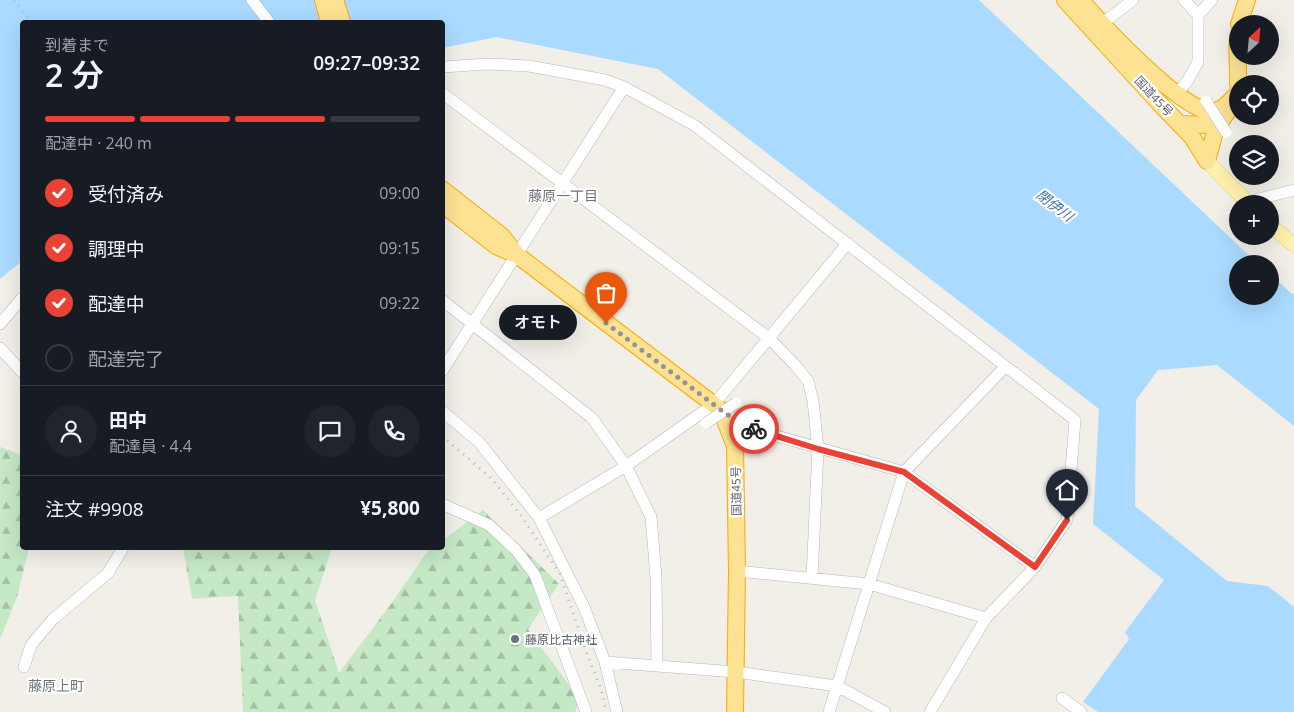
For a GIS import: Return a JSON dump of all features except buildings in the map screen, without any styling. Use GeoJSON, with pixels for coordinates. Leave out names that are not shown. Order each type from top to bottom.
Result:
{"type":"FeatureCollection","features":[{"type":"Feature","properties":{"kind":"highway"},"geometry":{"type":"LineString","coordinates":[[322,0],[328,20]]}},
{"type":"Feature","properties":{"kind":"highway"},"geometry":{"type":"LineString","coordinates":[[335,0],[341,20]]}},
{"type":"Feature","properties":{"kind":"highway","name":"国道45号"},"geometry":{"type":"LineString","coordinates":[[1065,0],[1177,94],[1197,108],[1214,109]]}},
{"type":"Feature","properties":{"kind":"highway","name":"国道45号"},"geometry":{"type":"LineString","coordinates":[[1080,0],[1097,27],[1191,128]]}},
{"type":"Feature","properties":{"kind":"highway"},"geometry":{"type":"LineString","coordinates":[[1242,15],[1247,0]]}},
{"type":"Feature","properties":{"kind":"highway"},"geometry":{"type":"LineString","coordinates":[[1143,65],[1191,128],[1207,161]]}},
{"type":"Feature","properties":{"kind":"highway"},"geometry":{"type":"LineString","coordinates":[[1191,128],[1210,125],[1214,109],[1229,96]]}},
{"type":"Feature","properties":{"kind":"highway"},"geometry":{"type":"LineString","coordinates":[[1207,161],[1216,128],[1214,109]]}},
{"type":"Feature","properties":{"kind":"highway"},"geometry":{"type":"LineString","coordinates":[[445,191],[502,236],[517,255]]}},
{"type":"Feature","properties":{"kind":"highway"},"geometry":{"type":"LineString","coordinates":[[445,206],[496,246],[517,255],[724,406]]}},
{"type":"Feature","properties":{"kind":"highway","name":"国道45号"},"geometry":{"type":"LineString","coordinates":[[724,406],[736,446],[735,712]]}},
{"type":"Feature","properties":{"kind":"main road"},"geometry":{"type":"LineString","coordinates":[[1207,161],[1240,195]]}},
{"type":"Feature","properties":{"kind":"main road"},"geometry":{"type":"LineString","coordinates":[[1279,232],[1294,245]]}},
{"type":"Feature","properties":{"kind":"street"},"geometry":{"type":"LineString","coordinates":[[252,0],[267,20]]}},
{"type":"Feature","properties":{"kind":"street"},"geometry":{"type":"LineString","coordinates":[[1097,27],[1133,0]]}},
{"type":"Feature","properties":{"kind":"street"},"geometry":{"type":"LineString","coordinates":[[1177,94],[1188,80],[1198,62],[1198,15],[1184,0]]}},
{"type":"Feature","properties":{"kind":"street"},"geometry":{"type":"LineString","coordinates":[[1198,15],[1212,0]]}},
{"type":"Feature","properties":{"kind":"street"},"geometry":{"type":"LineString","coordinates":[[445,67],[488,64],[529,66],[588,76],[624,87],[694,124],[1074,420],[1067,520],[1035,567],[986,618],[930,712]]}},
{"type":"Feature","properties":{"kind":"street"},"geometry":{"type":"LineString","coordinates":[[445,366],[624,87]]}},
{"type":"Feature","properties":{"kind":"street"},"geometry":{"type":"LineString","coordinates":[[445,95],[769,338],[795,364],[808,381],[813,401],[818,449],[812,578]]}},
{"type":"Feature","properties":{"kind":"street"},"geometry":{"type":"LineString","coordinates":[[1214,109],[1226,132]]}},
{"type":"Feature","properties":{"kind":"street"},"geometry":{"type":"LineString","coordinates":[[1276,195],[1294,190]]}},
{"type":"Feature","properties":{"kind":"street"},"geometry":{"type":"LineString","coordinates":[[706,423],[724,406],[769,338],[848,243]]}},
{"type":"Feature","properties":{"kind":"street"},"geometry":{"type":"LineString","coordinates":[[0,324],[20,300]]}},
{"type":"Feature","properties":{"kind":"street"},"geometry":{"type":"LineString","coordinates":[[445,302],[592,418],[626,466],[651,517],[656,577],[657,666]]}},
{"type":"Feature","properties":{"kind":"street"},"geometry":{"type":"LineString","coordinates":[[0,348],[20,370]]}},
{"type":"Feature","properties":{"kind":"street"},"geometry":{"type":"LineString","coordinates":[[829,712],[904,472],[1005,366]]}},
{"type":"Feature","properties":{"kind":"street"},"geometry":{"type":"LineString","coordinates":[[724,406],[741,424],[818,449],[904,472],[1035,567]]}},
{"type":"Feature","properties":{"kind":"street"},"geometry":{"type":"LineString","coordinates":[[539,518],[724,406]]}},
{"type":"Feature","properties":{"kind":"street"},"geometry":{"type":"LineString","coordinates":[[445,414],[479,442],[539,518],[584,608],[605,662],[617,712]]}},
{"type":"Feature","properties":{"kind":"street"},"geometry":{"type":"LineString","coordinates":[[445,505],[489,525],[516,550],[535,575],[586,712]]}},
{"type":"Feature","properties":{"kind":"street"},"geometry":{"type":"LineString","coordinates":[[24,666],[31,645],[54,619],[108,573],[122,550]]}},
{"type":"Feature","properties":{"kind":"street"},"geometry":{"type":"LineString","coordinates":[[737,572],[869,584],[986,618]]}},
{"type":"Feature","properties":{"kind":"street"},"geometry":{"type":"LineString","coordinates":[[605,662],[736,672],[837,686],[885,712]]}},
{"type":"Feature","properties":{"kind":"street"},"geometry":{"type":"LineString","coordinates":[[1062,698],[1081,712]]}},
{"type":"Feature","properties":{"kind":"green space"},"geometry":{"type":"Polygon","coordinates":[[[0,447],[20,454],[20,550],[29,550],[17,597],[0,639],[0,447]]]}},
{"type":"Feature","properties":{"kind":"green space"},"geometry":{"type":"Polygon","coordinates":[[[483,510],[559,584],[528,629],[580,700],[575,712],[243,712],[238,596],[192,599],[183,550],[331,550],[315,600],[339,673],[427,552],[430,550],[445,550],[445,538],[483,510]]]}},
{"type":"Feature","properties":{"kind":"water","name":"閉伊川"},"geometry":{"type":"Polygon","coordinates":[[[0,0],[979,0],[1229,237],[1229,245],[1238,245],[1248,255],[1229,255],[1229,305],[1279,305],[1279,282],[1294,294],[1294,426],[1217,365],[1158,370],[1136,400],[1135,506],[1227,581],[1268,586],[1294,607],[1294,712],[1098,712],[1083,702],[1129,639],[1125,632],[1164,580],[1093,524],[1099,409],[658,69],[496,37],[445,48],[445,20],[20,20],[20,263],[0,279],[0,0]]]}},
{"type":"Feature","properties":{"kind":"railway"},"geometry":{"type":"LineString","coordinates":[[14,0],[29,20]]}},
{"type":"Feature","properties":{"kind":"railway"},"geometry":{"type":"LineString","coordinates":[[445,439],[492,479],[522,517],[560,574],[601,689],[606,712]]}},
{"type":"Feature","properties":{"kind":"way so far"},"geometry":{"type":"LineString","coordinates":[[606,323],[721,410],[741,424],[754,429]]}},
{"type":"Feature","properties":{"kind":"place","name":"オモト"},"geometry":{"type":"Point","coordinates":[606,323]}},
{"type":"Feature","properties":{"kind":"place","name":"藤原比古神社"},"geometry":{"type":"Point","coordinates":[515,639]}},
{"type":"Feature","properties":{"kind":"district","name":"藤原一丁目"},"geometry":{"type":"Point","coordinates":[563,195]}},
{"type":"Feature","properties":{"kind":"district","name":"藤原上町"},"geometry":{"type":"Point","coordinates":[56,685]}},
{"type":"Feature","properties":{"kind":"route"},"geometry":{"type":"LineString","coordinates":[[754,429],[818,449],[904,472],[1035,567],[1067,520]]}}]}
